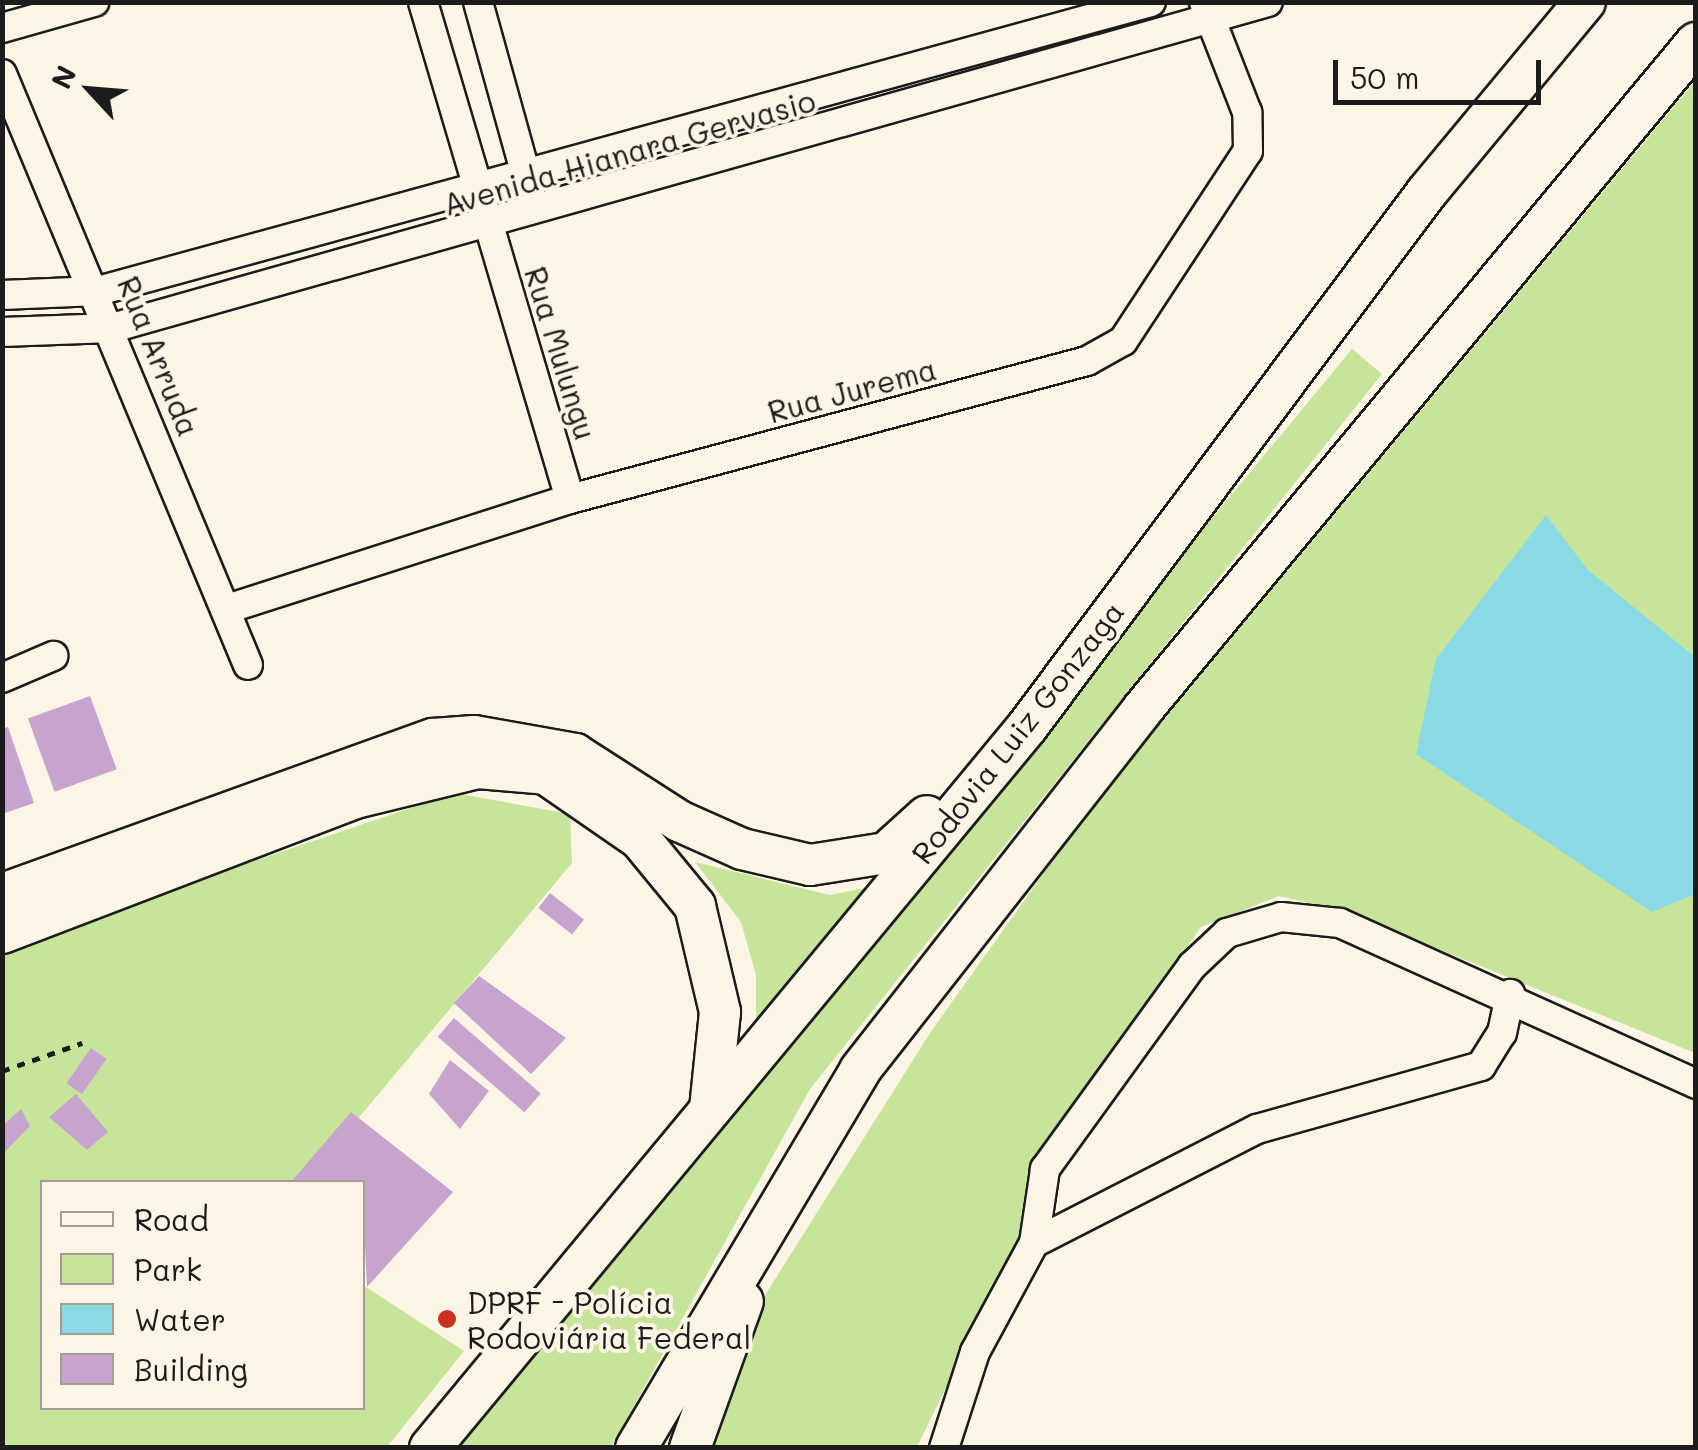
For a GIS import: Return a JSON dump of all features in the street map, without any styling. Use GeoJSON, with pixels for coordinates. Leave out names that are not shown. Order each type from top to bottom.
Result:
{"type":"FeatureCollection","features":[{"type":"Feature","properties":{"kind":"highway","name":"Rodovia Luiz Gonzaga"},"geometry":{"type":"LineString","coordinates":[[430,1448],[1027,727],[1427,192],[1585,2]]}},
{"type":"Feature","properties":{"kind":"highway"},"geometry":{"type":"LineString","coordinates":[[636,1448],[805,1150],[1142,710],[1696,43]]}},
{"type":"Feature","properties":{"kind":"highway"},"geometry":{"type":"LineString","coordinates":[[2,894],[433,740],[474,736],[575,754],[742,850],[810,865],[886,853],[1027,727]]}},
{"type":"Feature","properties":{"kind":"highway"},"geometry":{"type":"LineString","coordinates":[[2,933],[355,798],[478,768],[546,774],[640,839],[696,906],[720,1012],[710,1109]]}},
{"type":"Feature","properties":{"kind":"highway"},"geometry":{"type":"LineString","coordinates":[[690,1448],[805,1150]]}},
{"type":"Feature","properties":{"kind":"street"},"geometry":{"type":"LineString","coordinates":[[2,28],[94,2]]}},
{"type":"Feature","properties":{"kind":"street","name":"Rua Mulungu"},"geometry":{"type":"LineString","coordinates":[[423,2],[570,498]]}},
{"type":"Feature","properties":{"kind":"street"},"geometry":{"type":"LineString","coordinates":[[478,2],[536,210]]}},
{"type":"Feature","properties":{"kind":"street","name":"Avenida Hianara Gervasio"},"geometry":{"type":"LineString","coordinates":[[2,296],[98,291],[1151,2]]}},
{"type":"Feature","properties":{"kind":"street","name":"Avenida Hianara Gervasio"},"geometry":{"type":"LineString","coordinates":[[2,332],[112,328],[489,227],[1209,12],[1268,2]]}},
{"type":"Feature","properties":{"kind":"street","name":"Rua Jurema"},"geometry":{"type":"LineString","coordinates":[[227,608],[570,498],[1087,361],[1124,342],[1248,150],[1247,112],[1209,12]]}},
{"type":"Feature","properties":{"kind":"street","name":"Rua Arruda"},"geometry":{"type":"LineString","coordinates":[[2,74],[98,291],[248,665]]}},
{"type":"Feature","properties":{"kind":"street"},"geometry":{"type":"LineString","coordinates":[[2,678],[53,656]]}},
{"type":"Feature","properties":{"kind":"street"},"geometry":{"type":"LineString","coordinates":[[944,1448],[976,1352],[1034,1243],[1045,1169],[1192,966],[1228,933],[1282,918],[1340,922],[1510,994],[1696,1084]]}},
{"type":"Feature","properties":{"kind":"street"},"geometry":{"type":"LineString","coordinates":[[1034,1243],[1257,1130],[1481,1066],[1502,1032],[1510,994]]}},
{"type":"Feature","properties":{"kind":"path"},"geometry":{"type":"LineString","coordinates":[[2,1071],[82,1043]]}},
{"type":"Feature","properties":{"kind":"green space"},"geometry":{"type":"Polygon","coordinates":[[[1695,81],[1695,1053],[1347,912],[1279,896],[1201,927],[1037,1167],[1017,1242],[917,1447],[703,1448],[750,1319],[930,1033],[1087,812],[1695,81]]]}},
{"type":"Feature","properties":{"kind":"green space"},"geometry":{"type":"Polygon","coordinates":[[[1352,349],[1382,374],[810,1089],[611,1447],[444,1448],[1352,349]]]}},
{"type":"Feature","properties":{"kind":"green space"},"geometry":{"type":"Polygon","coordinates":[[[455,793],[570,814],[572,863],[307,1180],[40,1180],[40,1410],[365,1410],[365,1286],[464,1351],[387,1447],[4,1448],[3,946],[455,793]]]}},
{"type":"Feature","properties":{"kind":"green space"},"geometry":{"type":"Polygon","coordinates":[[[695,862],[830,895],[890,883],[756,1037],[756,975],[741,922],[695,862]]]}},
{"type":"Feature","properties":{"kind":"water"},"geometry":{"type":"Polygon","coordinates":[[[1546,515],[1588,570],[1695,657],[1695,894],[1652,912],[1416,754],[1436,659],[1546,515]]]}},
{"type":"Feature","properties":{"kind":"building"},"geometry":{"type":"Polygon","coordinates":[[[90,696],[117,769],[55,792],[28,719],[90,696]]]}},
{"type":"Feature","properties":{"kind":"building"},"geometry":{"type":"Polygon","coordinates":[[[8,727],[34,803],[2,814],[2,729],[8,727]]]}},
{"type":"Feature","properties":{"kind":"building"},"geometry":{"type":"Polygon","coordinates":[[[550,893],[584,919],[572,934],[538,908],[550,893]]]}},
{"type":"Feature","properties":{"kind":"building"},"geometry":{"type":"Polygon","coordinates":[[[479,976],[566,1038],[531,1074],[454,1003],[479,976]]]}},
{"type":"Feature","properties":{"kind":"building"},"geometry":{"type":"Polygon","coordinates":[[[454,1018],[541,1093],[524,1112],[438,1037],[454,1018]]]}},
{"type":"Feature","properties":{"kind":"building"},"geometry":{"type":"Polygon","coordinates":[[[91,1048],[107,1059],[82,1094],[66,1083],[91,1048]]]}},
{"type":"Feature","properties":{"kind":"building"},"geometry":{"type":"Polygon","coordinates":[[[450,1060],[489,1091],[460,1129],[429,1094],[450,1060]]]}},
{"type":"Feature","properties":{"kind":"building"},"geometry":{"type":"Polygon","coordinates":[[[76,1094],[108,1132],[87,1150],[49,1117],[76,1094]]]}},
{"type":"Feature","properties":{"kind":"building"},"geometry":{"type":"Polygon","coordinates":[[[21,1109],[30,1126],[2,1155],[2,1126],[21,1109]]]}},
{"type":"Feature","properties":{"kind":"building"},"geometry":{"type":"Polygon","coordinates":[[[351,1112],[453,1192],[367,1287],[365,1180],[293,1180],[351,1112]]]}},
{"type":"Feature","properties":{"kind":"place","name":"DPRF - Polícia Rodoviária Federal"},"geometry":{"type":"Point","coordinates":[447,1319]}}]}
